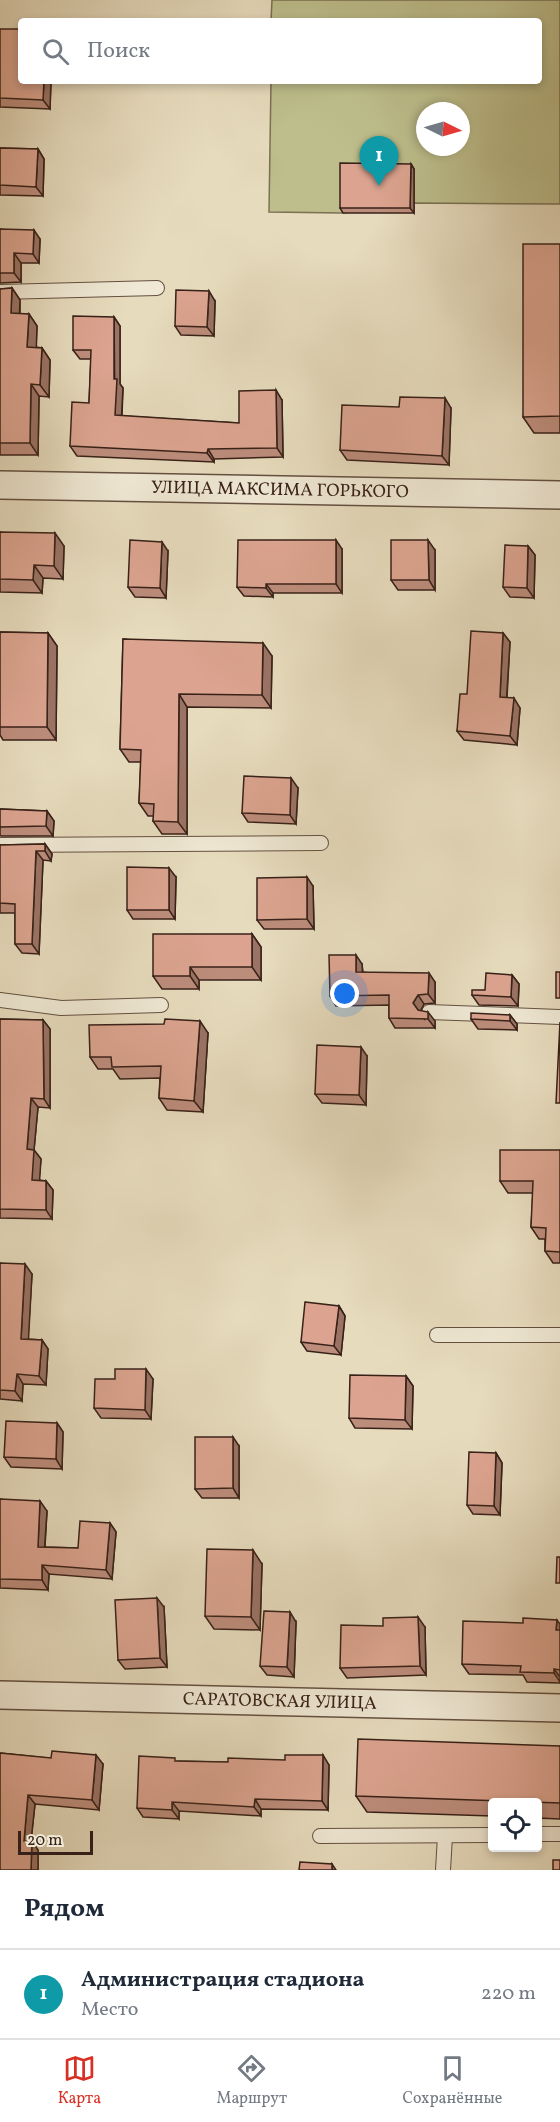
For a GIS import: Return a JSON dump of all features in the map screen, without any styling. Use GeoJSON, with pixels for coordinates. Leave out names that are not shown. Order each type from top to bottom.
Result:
{"type":"FeatureCollection","features":[{"type":"Feature","properties":{"kind":"street","name":"УЛИЦА МАКСИМА ГОРЬКОГО"},"geometry":{"type":"LineString","coordinates":[[0,485],[560,495]]}},
{"type":"Feature","properties":{"kind":"street","name":"САРАТОВСКАЯ УЛИЦА"},"geometry":{"type":"LineString","coordinates":[[0,1695],[560,1708]]}},
{"type":"Feature","properties":{"kind":"lane"},"geometry":{"type":"LineString","coordinates":[[0,292],[157,288]]}},
{"type":"Feature","properties":{"kind":"lane"},"geometry":{"type":"LineString","coordinates":[[0,846],[321,843]]}},
{"type":"Feature","properties":{"kind":"lane"},"geometry":{"type":"LineString","coordinates":[[0,1000],[61,1008],[161,1005]]}},
{"type":"Feature","properties":{"kind":"lane"},"geometry":{"type":"LineString","coordinates":[[429,1012],[560,1017]]}},
{"type":"Feature","properties":{"kind":"lane"},"geometry":{"type":"LineString","coordinates":[[437,1335],[560,1335]]}},
{"type":"Feature","properties":{"kind":"lane"},"geometry":{"type":"LineString","coordinates":[[542,1834],[560,1834]]}},
{"type":"Feature","properties":{"kind":"lane"},"geometry":{"type":"LineString","coordinates":[[320,1836],[488,1835]]}},
{"type":"Feature","properties":{"kind":"lane"},"geometry":{"type":"LineString","coordinates":[[443,1870],[445,1836]]}},
{"type":"Feature","properties":{"kind":"green space"},"geometry":{"type":"Polygon","coordinates":[[[272,0],[560,0],[560,204],[414,203],[343,213],[269,212],[271,84],[542,84],[542,18],[271,18],[272,0]]]}},
{"type":"Feature","properties":{"kind":"building"},"geometry":{"type":"Polygon","coordinates":[[[0,29],[18,29],[18,84],[44,84],[43,100],[0,98],[0,29]]]}},
{"type":"Feature","properties":{"kind":"building"},"geometry":{"type":"Polygon","coordinates":[[[0,148],[38,149],[36,187],[0,185],[0,148]]]}},
{"type":"Feature","properties":{"kind":"building"},"geometry":{"type":"Polygon","coordinates":[[[340,163],[411,164],[410,208],[340,208],[340,163]]]}},
{"type":"Feature","properties":{"kind":"building"},"geometry":{"type":"Polygon","coordinates":[[[0,229],[34,230],[33,254],[14,253],[14,273],[0,273],[0,229]]]}},
{"type":"Feature","properties":{"kind":"building"},"geometry":{"type":"Polygon","coordinates":[[[523,244],[560,244],[560,416],[523,417],[523,244]]]}},
{"type":"Feature","properties":{"kind":"building"},"geometry":{"type":"Polygon","coordinates":[[[12,288],[11,313],[29,314],[27,347],[42,348],[40,385],[31,384],[30,443],[0,443],[0,289],[12,288]]]}},
{"type":"Feature","properties":{"kind":"building"},"geometry":{"type":"Polygon","coordinates":[[[176,290],[209,291],[207,327],[175,326],[176,290]]]}},
{"type":"Feature","properties":{"kind":"building"},"geometry":{"type":"Polygon","coordinates":[[[73,316],[114,317],[114,379],[117,379],[115,415],[239,423],[239,391],[276,390],[277,448],[208,449],[207,453],[70,446],[72,402],[89,403],[91,350],[73,350],[73,316]]]}},
{"type":"Feature","properties":{"kind":"building"},"geometry":{"type":"Polygon","coordinates":[[[400,397],[445,398],[442,456],[340,450],[342,405],[399,407],[400,397]]]}},
{"type":"Feature","properties":{"kind":"building"},"geometry":{"type":"Polygon","coordinates":[[[0,532],[55,533],[54,566],[34,565],[33,580],[0,579],[0,532]]]}},
{"type":"Feature","properties":{"kind":"building"},"geometry":{"type":"Polygon","coordinates":[[[130,540],[162,542],[160,588],[128,587],[130,540]]]}},
{"type":"Feature","properties":{"kind":"building"},"geometry":{"type":"Polygon","coordinates":[[[238,540],[336,540],[336,584],[266,584],[266,588],[237,587],[238,540]]]}},
{"type":"Feature","properties":{"kind":"building"},"geometry":{"type":"Polygon","coordinates":[[[391,540],[428,540],[429,580],[391,580],[391,540]]]}},
{"type":"Feature","properties":{"kind":"building"},"geometry":{"type":"Polygon","coordinates":[[[505,545],[528,546],[527,588],[503,587],[505,545]]]}},
{"type":"Feature","properties":{"kind":"building"},"geometry":{"type":"Polygon","coordinates":[[[471,631],[503,633],[500,697],[514,698],[510,736],[457,731],[460,694],[467,694],[471,631]]]}},
{"type":"Feature","properties":{"kind":"building"},"geometry":{"type":"Polygon","coordinates":[[[0,632],[48,633],[47,727],[0,727],[0,632]]]}},
{"type":"Feature","properties":{"kind":"building"},"geometry":{"type":"Polygon","coordinates":[[[123,639],[263,643],[262,695],[179,694],[178,822],[153,821],[154,804],[139,803],[141,750],[120,749],[123,639]]]}},
{"type":"Feature","properties":{"kind":"building"},"geometry":{"type":"Polygon","coordinates":[[[244,776],[291,778],[290,815],[242,813],[244,776]]]}},
{"type":"Feature","properties":{"kind":"building"},"geometry":{"type":"Polygon","coordinates":[[[0,809],[47,811],[46,826],[0,827],[0,809]]]}},
{"type":"Feature","properties":{"kind":"building"},"geometry":{"type":"Polygon","coordinates":[[[45,844],[45,851],[36,851],[32,944],[15,944],[15,904],[0,903],[0,845],[45,844]]]}},
{"type":"Feature","properties":{"kind":"building"},"geometry":{"type":"Polygon","coordinates":[[[127,867],[169,868],[169,910],[127,910],[127,867]]]}},
{"type":"Feature","properties":{"kind":"building"},"geometry":{"type":"Polygon","coordinates":[[[307,877],[307,919],[257,920],[257,878],[307,877]]]}},
{"type":"Feature","properties":{"kind":"building"},"geometry":{"type":"Polygon","coordinates":[[[153,934],[252,934],[252,967],[190,967],[190,976],[153,976],[153,934]]]}},
{"type":"Feature","properties":{"kind":"building"},"geometry":{"type":"Polygon","coordinates":[[[329,955],[356,955],[356,972],[429,973],[428,994],[418,995],[413,1003],[418,1010],[428,1012],[428,1019],[389,1018],[389,995],[330,996],[329,955]]]}},
{"type":"Feature","properties":{"kind":"building"},"geometry":{"type":"Polygon","coordinates":[[[556,972],[560,972],[560,998],[556,998],[556,972]]]}},
{"type":"Feature","properties":{"kind":"building"},"geometry":{"type":"Polygon","coordinates":[[[486,973],[512,975],[511,997],[472,995],[472,990],[485,990],[486,973]]]}},
{"type":"Feature","properties":{"kind":"building"},"geometry":{"type":"Polygon","coordinates":[[[471,1013],[510,1015],[510,1021],[471,1019],[471,1013]]]}},
{"type":"Feature","properties":{"kind":"building"},"geometry":{"type":"Polygon","coordinates":[[[0,1019],[43,1020],[44,1099],[31,1098],[27,1149],[34,1150],[32,1180],[46,1181],[46,1210],[0,1209],[0,1019]]]}},
{"type":"Feature","properties":{"kind":"building"},"geometry":{"type":"Polygon","coordinates":[[[165,1019],[200,1021],[194,1101],[159,1098],[161,1066],[112,1067],[111,1057],[90,1057],[89,1025],[164,1024],[165,1019]]]}},
{"type":"Feature","properties":{"kind":"building"},"geometry":{"type":"Polygon","coordinates":[[[560,1022],[560,1103],[556,1103],[560,1022]]]}},
{"type":"Feature","properties":{"kind":"building"},"geometry":{"type":"Polygon","coordinates":[[[317,1045],[361,1047],[359,1095],[315,1094],[317,1045]]]}},
{"type":"Feature","properties":{"kind":"building"},"geometry":{"type":"Polygon","coordinates":[[[500,1150],[560,1150],[560,1252],[545,1251],[546,1228],[531,1227],[533,1181],[500,1181],[500,1150]]]}},
{"type":"Feature","properties":{"kind":"building"},"geometry":{"type":"Polygon","coordinates":[[[0,1263],[25,1264],[21,1339],[42,1340],[39,1376],[17,1374],[15,1391],[0,1390],[0,1263]]]}},
{"type":"Feature","properties":{"kind":"building"},"geometry":{"type":"Polygon","coordinates":[[[305,1302],[339,1306],[334,1346],[301,1342],[305,1302]]]}},
{"type":"Feature","properties":{"kind":"building"},"geometry":{"type":"Polygon","coordinates":[[[115,1369],[146,1369],[145,1410],[94,1408],[95,1379],[115,1379],[115,1369]]]}},
{"type":"Feature","properties":{"kind":"building"},"geometry":{"type":"Polygon","coordinates":[[[350,1375],[406,1376],[405,1420],[349,1418],[350,1375]]]}},
{"type":"Feature","properties":{"kind":"building"},"geometry":{"type":"Polygon","coordinates":[[[6,1421],[57,1423],[56,1459],[4,1457],[6,1421]]]}},
{"type":"Feature","properties":{"kind":"building"},"geometry":{"type":"Polygon","coordinates":[[[195,1437],[233,1437],[233,1488],[195,1489],[195,1437]]]}},
{"type":"Feature","properties":{"kind":"building"},"geometry":{"type":"Polygon","coordinates":[[[469,1452],[496,1453],[494,1506],[467,1505],[469,1452]]]}},
{"type":"Feature","properties":{"kind":"building"},"geometry":{"type":"Polygon","coordinates":[[[0,1499],[40,1501],[38,1547],[78,1548],[80,1521],[110,1523],[106,1570],[42,1565],[42,1580],[0,1579],[0,1499]]]}},
{"type":"Feature","properties":{"kind":"building"},"geometry":{"type":"Polygon","coordinates":[[[207,1549],[253,1550],[251,1617],[205,1616],[207,1549]]]}},
{"type":"Feature","properties":{"kind":"building"},"geometry":{"type":"Polygon","coordinates":[[[557,1557],[560,1557],[560,1583],[556,1583],[557,1557]]]}},
{"type":"Feature","properties":{"kind":"building"},"geometry":{"type":"Polygon","coordinates":[[[157,1598],[160,1658],[118,1660],[115,1600],[157,1598]]]}},
{"type":"Feature","properties":{"kind":"building"},"geometry":{"type":"Polygon","coordinates":[[[264,1611],[290,1612],[287,1667],[260,1666],[264,1611]]]}},
{"type":"Feature","properties":{"kind":"building"},"geometry":{"type":"Polygon","coordinates":[[[418,1617],[420,1666],[340,1668],[341,1625],[383,1626],[383,1618],[418,1617]]]}},
{"type":"Feature","properties":{"kind":"building"},"geometry":{"type":"Polygon","coordinates":[[[523,1618],[557,1620],[556,1630],[560,1630],[560,1670],[554,1669],[554,1673],[520,1672],[521,1666],[462,1664],[463,1621],[523,1623],[523,1618]]]}},
{"type":"Feature","properties":{"kind":"building"},"geometry":{"type":"Polygon","coordinates":[[[358,1739],[560,1746],[560,1803],[542,1802],[542,1798],[488,1798],[488,1801],[356,1796],[358,1739]]]}},
{"type":"Feature","properties":{"kind":"building"},"geometry":{"type":"Polygon","coordinates":[[[52,1751],[96,1755],[92,1800],[28,1795],[24,1841],[32,1841],[31,1870],[0,1870],[0,1753],[51,1758],[52,1751]]]}},
{"type":"Feature","properties":{"kind":"building"},"geometry":{"type":"Polygon","coordinates":[[[285,1755],[323,1755],[322,1801],[255,1799],[254,1807],[172,1802],[172,1810],[137,1808],[139,1756],[175,1758],[175,1761],[228,1762],[228,1758],[285,1760],[285,1755]]]}},
{"type":"Feature","properties":{"kind":"building"},"geometry":{"type":"Polygon","coordinates":[[[553,1860],[560,1860],[560,1870],[553,1870],[553,1860]]]}},
{"type":"Feature","properties":{"kind":"building"},"geometry":{"type":"Polygon","coordinates":[[[300,1862],[332,1864],[332,1870],[299,1870],[300,1862]]]}},
{"type":"Feature","properties":{"kind":"place","name":"Администрация стадиона"},"geometry":{"type":"Point","coordinates":[379,186]}}]}
